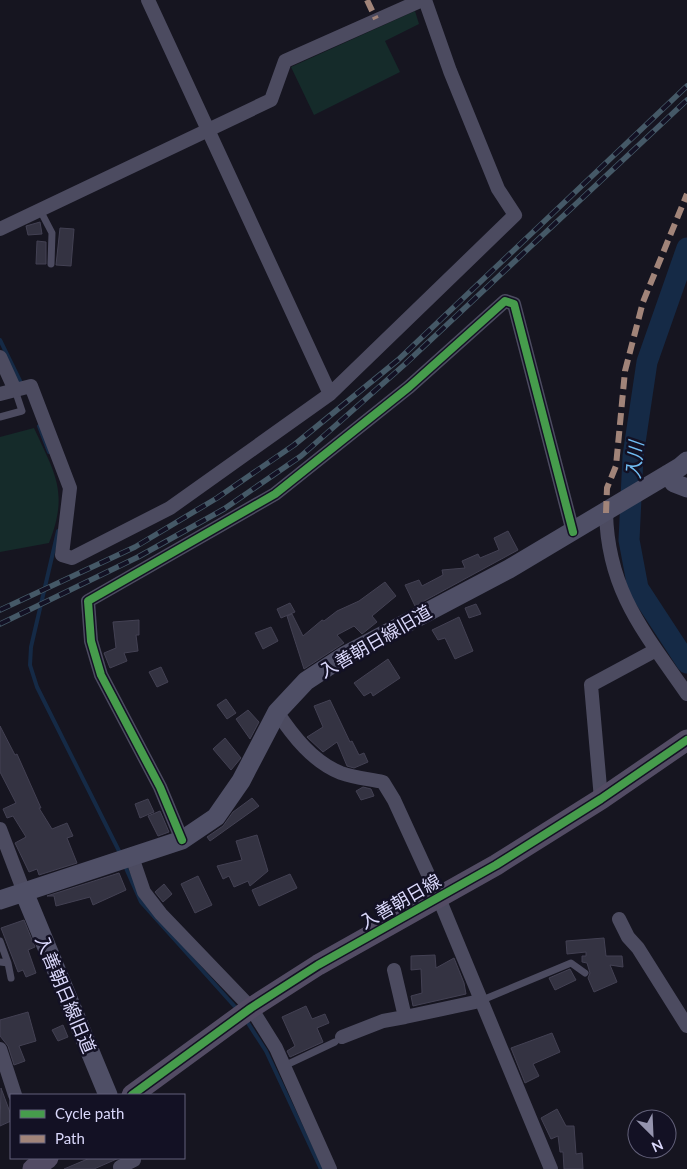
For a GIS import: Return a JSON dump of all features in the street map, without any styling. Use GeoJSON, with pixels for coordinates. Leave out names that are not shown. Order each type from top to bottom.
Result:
{"type":"FeatureCollection","features":[{"type":"Feature","properties":{"kind":"main road","name":"入善朝日線"},"geometry":{"type":"LineString","coordinates":[[133,1094],[251,1008],[318,965],[496,865],[601,799],[687,740]]}},
{"type":"Feature","properties":{"kind":"street"},"geometry":{"type":"LineString","coordinates":[[148,0],[330,394]]}},
{"type":"Feature","properties":{"kind":"street"},"geometry":{"type":"LineString","coordinates":[[0,229],[208,132],[271,100],[285,61],[423,0],[498,189],[515,215],[330,394],[170,508],[72,558],[62,555],[70,488],[31,386],[0,394]]}},
{"type":"Feature","properties":{"kind":"street"},"geometry":{"type":"LineString","coordinates":[[182,840],[160,787],[101,675],[91,641],[88,601],[275,494],[409,387],[505,300],[514,304],[573,532]]}},
{"type":"Feature","properties":{"kind":"street"},"geometry":{"type":"LineString","coordinates":[[0,357],[15,390]]}},
{"type":"Feature","properties":{"kind":"street","name":"入善朝日線旧道"},"geometry":{"type":"LineString","coordinates":[[0,900],[182,840],[216,817],[242,782],[277,712],[306,681],[344,656],[509,569],[610,510],[687,461]]}},
{"type":"Feature","properties":{"kind":"street"},"geometry":{"type":"LineString","coordinates":[[660,479],[687,488]]}},
{"type":"Feature","properties":{"kind":"street"},"geometry":{"type":"LineString","coordinates":[[610,510],[607,537],[618,583],[637,621],[687,694]]}},
{"type":"Feature","properties":{"kind":"street"},"geometry":{"type":"LineString","coordinates":[[601,799],[592,685],[656,650]]}},
{"type":"Feature","properties":{"kind":"street"},"geometry":{"type":"LineString","coordinates":[[277,712],[297,741],[340,772],[383,782],[394,800],[438,896],[551,1169]]}},
{"type":"Feature","properties":{"kind":"street"},"geometry":{"type":"LineString","coordinates":[[0,829],[24,892]]}},
{"type":"Feature","properties":{"kind":"street"},"geometry":{"type":"LineString","coordinates":[[132,857],[144,892],[161,914],[251,1008],[284,1066],[330,1169]]}},
{"type":"Feature","properties":{"kind":"street","name":"入善朝日線旧道"},"geometry":{"type":"LineString","coordinates":[[24,892],[108,1094]]}},
{"type":"Feature","properties":{"kind":"street"},"geometry":{"type":"LineString","coordinates":[[619,919],[628,937],[638,948],[687,1026]]}},
{"type":"Feature","properties":{"kind":"street"},"geometry":{"type":"LineString","coordinates":[[394,970],[405,1017]]}},
{"type":"Feature","properties":{"kind":"street"},"geometry":{"type":"LineString","coordinates":[[338,1039],[383,1021],[480,1001]]}},
{"type":"Feature","properties":{"kind":"street"},"geometry":{"type":"LineString","coordinates":[[0,1049],[4,1074],[14,1094]]}},
{"type":"Feature","properties":{"kind":"street"},"geometry":{"type":"LineString","coordinates":[[121,1169],[120,1167],[133,1159]]}},
{"type":"Feature","properties":{"kind":"lane"},"geometry":{"type":"LineString","coordinates":[[40,210],[52,233],[51,264]]}},
{"type":"Feature","properties":{"kind":"lane"},"geometry":{"type":"LineString","coordinates":[[0,417],[22,411],[15,390]]}},
{"type":"Feature","properties":{"kind":"lane"},"geometry":{"type":"LineString","coordinates":[[0,941],[4,963],[11,978]]}},
{"type":"Feature","properties":{"kind":"lane"},"geometry":{"type":"LineString","coordinates":[[480,1001],[571,963],[585,973]]}},
{"type":"Feature","properties":{"kind":"lane"},"geometry":{"type":"LineString","coordinates":[[284,1066],[338,1039]]}},
{"type":"Feature","properties":{"kind":"green space"},"geometry":{"type":"Polygon","coordinates":[[[415,11],[419,24],[385,41],[400,72],[314,115],[291,67],[415,11]]]}},
{"type":"Feature","properties":{"kind":"green space"},"geometry":{"type":"Polygon","coordinates":[[[34,428],[48,458],[57,484],[59,496],[55,525],[49,543],[0,552],[0,437],[34,428]]]}},
{"type":"Feature","properties":{"kind":"building"},"geometry":{"type":"Polygon","coordinates":[[[40,222],[42,234],[28,235],[26,226],[40,222]]]}},
{"type":"Feature","properties":{"kind":"building"},"geometry":{"type":"Polygon","coordinates":[[[60,228],[74,229],[71,266],[56,265],[60,228]]]}},
{"type":"Feature","properties":{"kind":"building"},"geometry":{"type":"Polygon","coordinates":[[[37,241],[46,242],[46,264],[36,264],[37,241]]]}},
{"type":"Feature","properties":{"kind":"building"},"geometry":{"type":"Polygon","coordinates":[[[508,531],[518,550],[415,606],[405,585],[419,580],[422,586],[443,575],[442,570],[465,568],[462,561],[478,554],[480,558],[499,550],[494,538],[508,531]]]}},
{"type":"Feature","properties":{"kind":"building"},"geometry":{"type":"Polygon","coordinates":[[[385,582],[396,596],[372,616],[377,622],[362,634],[354,626],[337,635],[344,643],[304,669],[287,616],[292,614],[303,636],[322,620],[324,621],[337,611],[359,601],[385,582]]]}},
{"type":"Feature","properties":{"kind":"building"},"geometry":{"type":"Polygon","coordinates":[[[290,603],[295,612],[281,618],[277,609],[290,603]]]}},
{"type":"Feature","properties":{"kind":"building"},"geometry":{"type":"Polygon","coordinates":[[[476,604],[481,614],[469,618],[465,608],[476,604]]]}},
{"type":"Feature","properties":{"kind":"building"},"geometry":{"type":"Polygon","coordinates":[[[459,617],[473,651],[455,659],[445,638],[438,640],[432,630],[459,617]]]}},
{"type":"Feature","properties":{"kind":"building"},"geometry":{"type":"Polygon","coordinates":[[[139,620],[139,635],[136,635],[138,651],[124,653],[127,661],[110,668],[104,653],[116,648],[113,622],[139,620]]]}},
{"type":"Feature","properties":{"kind":"building"},"geometry":{"type":"Polygon","coordinates":[[[271,627],[278,641],[263,649],[255,633],[271,627]]]}},
{"type":"Feature","properties":{"kind":"building"},"geometry":{"type":"Polygon","coordinates":[[[388,659],[400,678],[373,696],[371,692],[364,696],[354,683],[388,659]]]}},
{"type":"Feature","properties":{"kind":"building"},"geometry":{"type":"Polygon","coordinates":[[[161,667],[168,682],[157,687],[149,672],[161,667]]]}},
{"type":"Feature","properties":{"kind":"building"},"geometry":{"type":"Polygon","coordinates":[[[226,699],[236,713],[227,719],[217,705],[226,699]]]}},
{"type":"Feature","properties":{"kind":"building"},"geometry":{"type":"Polygon","coordinates":[[[330,700],[350,742],[352,741],[359,755],[364,753],[368,762],[354,768],[347,766],[337,742],[323,752],[307,737],[323,727],[314,706],[330,700]]]}},
{"type":"Feature","properties":{"kind":"building"},"geometry":{"type":"Polygon","coordinates":[[[248,710],[259,722],[250,739],[236,719],[248,710]]]}},
{"type":"Feature","properties":{"kind":"building"},"geometry":{"type":"Polygon","coordinates":[[[0,726],[15,755],[17,754],[41,808],[39,808],[52,829],[67,823],[73,836],[67,838],[77,863],[39,875],[37,869],[29,872],[15,843],[26,837],[13,816],[7,818],[3,809],[16,803],[0,772],[0,726]]]}},
{"type":"Feature","properties":{"kind":"building"},"geometry":{"type":"Polygon","coordinates":[[[225,738],[241,758],[231,770],[213,749],[225,738]]]}},
{"type":"Feature","properties":{"kind":"building"},"geometry":{"type":"Polygon","coordinates":[[[363,787],[371,789],[374,796],[361,800],[356,791],[363,787]]]}},
{"type":"Feature","properties":{"kind":"building"},"geometry":{"type":"Polygon","coordinates":[[[252,798],[259,806],[210,841],[207,837],[223,826],[233,812],[252,798]]]}},
{"type":"Feature","properties":{"kind":"building"},"geometry":{"type":"Polygon","coordinates":[[[148,799],[154,812],[140,818],[135,804],[148,799]]]}},
{"type":"Feature","properties":{"kind":"building"},"geometry":{"type":"Polygon","coordinates":[[[160,811],[169,832],[158,836],[148,816],[160,811]]]}},
{"type":"Feature","properties":{"kind":"building"},"geometry":{"type":"Polygon","coordinates":[[[257,835],[268,871],[250,886],[248,881],[234,887],[229,876],[223,879],[217,866],[242,860],[236,841],[257,835]]]}},
{"type":"Feature","properties":{"kind":"building"},"geometry":{"type":"Polygon","coordinates":[[[119,873],[126,890],[93,905],[90,897],[56,906],[54,896],[47,896],[119,873]]]}},
{"type":"Feature","properties":{"kind":"building"},"geometry":{"type":"Polygon","coordinates":[[[290,874],[297,888],[259,906],[252,890],[290,874]]]}},
{"type":"Feature","properties":{"kind":"building"},"geometry":{"type":"Polygon","coordinates":[[[198,876],[212,905],[195,913],[181,884],[198,876]]]}},
{"type":"Feature","properties":{"kind":"building"},"geometry":{"type":"Polygon","coordinates":[[[164,884],[172,894],[163,902],[155,892],[164,884]]]}},
{"type":"Feature","properties":{"kind":"building"},"geometry":{"type":"Polygon","coordinates":[[[24,920],[35,947],[28,950],[36,973],[26,977],[23,970],[18,972],[1,928],[24,920]]]}},
{"type":"Feature","properties":{"kind":"building"},"geometry":{"type":"Polygon","coordinates":[[[604,938],[606,956],[622,956],[623,967],[610,965],[617,982],[594,992],[588,978],[590,973],[587,963],[582,962],[582,956],[586,956],[586,952],[567,954],[566,941],[604,938]]]}},
{"type":"Feature","properties":{"kind":"building"},"geometry":{"type":"Polygon","coordinates":[[[435,955],[436,968],[454,958],[464,983],[466,994],[413,1006],[411,996],[422,993],[421,969],[411,970],[411,956],[435,955]]]}},
{"type":"Feature","properties":{"kind":"building"},"geometry":{"type":"Polygon","coordinates":[[[570,969],[576,980],[555,990],[549,978],[570,969]]]}},
{"type":"Feature","properties":{"kind":"building"},"geometry":{"type":"Polygon","coordinates":[[[306,1006],[312,1019],[325,1014],[329,1023],[317,1028],[323,1042],[290,1057],[287,1051],[295,1046],[282,1017],[306,1006]]]}},
{"type":"Feature","properties":{"kind":"building"},"geometry":{"type":"Polygon","coordinates":[[[28,1012],[36,1041],[19,1046],[25,1061],[14,1065],[8,1046],[0,1036],[0,1020],[28,1012]]]}},
{"type":"Feature","properties":{"kind":"building"},"geometry":{"type":"Polygon","coordinates":[[[63,1025],[68,1037],[58,1041],[52,1030],[63,1025]]]}},
{"type":"Feature","properties":{"kind":"building"},"geometry":{"type":"Polygon","coordinates":[[[552,1033],[560,1052],[533,1064],[539,1076],[525,1083],[511,1048],[552,1033]]]}},
{"type":"Feature","properties":{"kind":"building"},"geometry":{"type":"Polygon","coordinates":[[[1,1088],[10,1112],[10,1121],[0,1126],[1,1088]]]}},
{"type":"Feature","properties":{"kind":"building"},"geometry":{"type":"Polygon","coordinates":[[[557,1109],[566,1126],[574,1126],[576,1154],[582,1153],[583,1169],[564,1169],[563,1152],[560,1152],[558,1136],[551,1139],[541,1118],[557,1109]]]}},
{"type":"Feature","properties":{"kind":"building"},"geometry":{"type":"Polygon","coordinates":[[[88,1159],[117,1159],[94,1169],[64,1169],[88,1159]]]}},
{"type":"Feature","properties":{"kind":"waterway","name":"入川"},"geometry":{"type":"LineString","coordinates":[[687,248],[647,362],[633,456],[629,540],[638,588],[687,663]]}},
{"type":"Feature","properties":{"kind":"waterway"},"geometry":{"type":"LineString","coordinates":[[0,340],[22,385]]}},
{"type":"Feature","properties":{"kind":"waterway"},"geometry":{"type":"LineString","coordinates":[[39,426],[49,452]]}},
{"type":"Feature","properties":{"kind":"waterway"},"geometry":{"type":"LineString","coordinates":[[58,531],[31,647],[30,665],[37,687],[121,855]]}},
{"type":"Feature","properties":{"kind":"waterway"},"geometry":{"type":"LineString","coordinates":[[125,866],[141,902],[237,1009]]}},
{"type":"Feature","properties":{"kind":"waterway"},"geometry":{"type":"LineString","coordinates":[[246,1020],[266,1051],[321,1169]]}},
{"type":"Feature","properties":{"kind":"railway"},"geometry":{"type":"LineString","coordinates":[[0,610],[135,547],[217,498],[294,445],[398,360],[687,86]]}},
{"type":"Feature","properties":{"kind":"railway"},"geometry":{"type":"LineString","coordinates":[[0,624],[138,557],[224,509],[301,456],[404,365],[687,100]]}},
{"type":"Feature","properties":{"kind":"marked path"},"geometry":{"type":"LineString","coordinates":[[367,0],[376,19]]}},
{"type":"Feature","properties":{"kind":"marked path"},"geometry":{"type":"LineString","coordinates":[[606,513],[607,488],[616,466],[625,371],[643,302],[687,194]]}},
{"type":"Feature","properties":{"kind":"cycle path"},"geometry":{"type":"LineString","coordinates":[[182,840],[160,787],[101,675],[91,641],[88,601],[275,494],[409,387],[505,301],[514,304],[573,532]]}},
{"type":"Feature","properties":{"kind":"cycle path"},"geometry":{"type":"LineString","coordinates":[[133,1094],[251,1008],[318,965],[496,865],[601,799],[687,740]]}}]}
